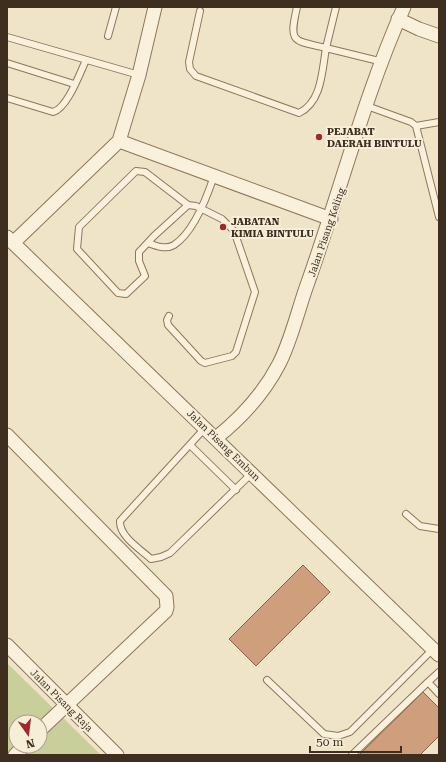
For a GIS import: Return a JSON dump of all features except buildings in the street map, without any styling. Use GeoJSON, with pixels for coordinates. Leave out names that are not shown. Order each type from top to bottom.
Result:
{"type":"FeatureCollection","features":[{"type":"Feature","properties":{"kind":"street"},"geometry":{"type":"LineString","coordinates":[[10,240],[119,141],[139,75],[155,7]]}},
{"type":"Feature","properties":{"kind":"street"},"geometry":{"type":"LineString","coordinates":[[401,13],[419,29],[439,36]]}},
{"type":"Feature","properties":{"kind":"street","name":"Jalan Pisang Keling"},"geometry":{"type":"LineString","coordinates":[[216,438],[233,424],[264,389],[279,364],[331,220],[366,106],[401,13]]}},
{"type":"Feature","properties":{"kind":"street"},"geometry":{"type":"LineString","coordinates":[[119,141],[331,220]]}},
{"type":"Feature","properties":{"kind":"street","name":"Jalan Pisang Embun"},"geometry":{"type":"LineString","coordinates":[[10,240],[252,472],[436,652]]}},
{"type":"Feature","properties":{"kind":"street"},"geometry":{"type":"LineString","coordinates":[[7,435],[166,596],[168,602],[166,611],[68,706],[48,723]]}},
{"type":"Feature","properties":{"kind":"street","name":"Jalan Pisang Raja"},"geometry":{"type":"LineString","coordinates":[[7,645],[118,755]]}},
{"type":"Feature","properties":{"kind":"lane"},"geometry":{"type":"LineString","coordinates":[[108,36],[116,7]]}},
{"type":"Feature","properties":{"kind":"lane"},"geometry":{"type":"LineString","coordinates":[[296,7],[292,30],[294,38],[299,42],[383,62]]}},
{"type":"Feature","properties":{"kind":"lane"},"geometry":{"type":"LineString","coordinates":[[200,10],[189,62],[190,69],[196,76],[299,113],[308,109],[317,96],[326,48],[336,7]]}},
{"type":"Feature","properties":{"kind":"lane"},"geometry":{"type":"LineString","coordinates":[[7,37],[139,75]]}},
{"type":"Feature","properties":{"kind":"lane"},"geometry":{"type":"LineString","coordinates":[[7,98],[53,112],[57,111],[64,106],[86,60]]}},
{"type":"Feature","properties":{"kind":"lane"},"geometry":{"type":"LineString","coordinates":[[7,62],[74,84]]}},
{"type":"Feature","properties":{"kind":"lane"},"geometry":{"type":"LineString","coordinates":[[366,106],[411,122],[416,126],[437,204],[439,217]]}},
{"type":"Feature","properties":{"kind":"lane"},"geometry":{"type":"LineString","coordinates":[[416,126],[439,122]]}},
{"type":"Feature","properties":{"kind":"lane"},"geometry":{"type":"LineString","coordinates":[[169,316],[167,320],[168,325],[201,361],[205,363],[232,356],[236,352],[254,300],[255,292],[234,231],[222,219],[202,208],[188,205],[145,172],[136,171],[79,227],[76,242],[79,252],[118,292],[126,294],[144,279],[145,273],[139,256],[140,252],[188,205]]}},
{"type":"Feature","properties":{"kind":"lane"},"geometry":{"type":"LineString","coordinates":[[148,243],[160,247],[175,244],[189,228],[202,208],[214,176]]}},
{"type":"Feature","properties":{"kind":"lane"},"geometry":{"type":"LineString","coordinates":[[205,427],[120,521],[119,527],[123,534],[151,559],[170,553],[236,490],[252,472]]}},
{"type":"Feature","properties":{"kind":"lane"},"geometry":{"type":"LineString","coordinates":[[190,445],[236,490]]}},
{"type":"Feature","properties":{"kind":"lane"},"geometry":{"type":"LineString","coordinates":[[406,514],[420,526],[439,529]]}},
{"type":"Feature","properties":{"kind":"lane"},"geometry":{"type":"LineString","coordinates":[[267,680],[324,734],[338,736],[350,732],[436,652]]}},
{"type":"Feature","properties":{"kind":"lane"},"geometry":{"type":"LineString","coordinates":[[352,755],[439,672]]}},
{"type":"Feature","properties":{"kind":"lane"},"geometry":{"type":"LineString","coordinates":[[428,682],[439,694]]}},
{"type":"Feature","properties":{"kind":"green space"},"geometry":{"type":"Polygon","coordinates":[[[7,663],[101,755],[7,755],[7,663]]]}},
{"type":"Feature","properties":{"kind":"place","name":"PEJABAT DAERAH BINTULU"},"geometry":{"type":"Point","coordinates":[319,137]}},
{"type":"Feature","properties":{"kind":"place","name":"JABATAN KIMIA BINTULU"},"geometry":{"type":"Point","coordinates":[223,227]}}]}
